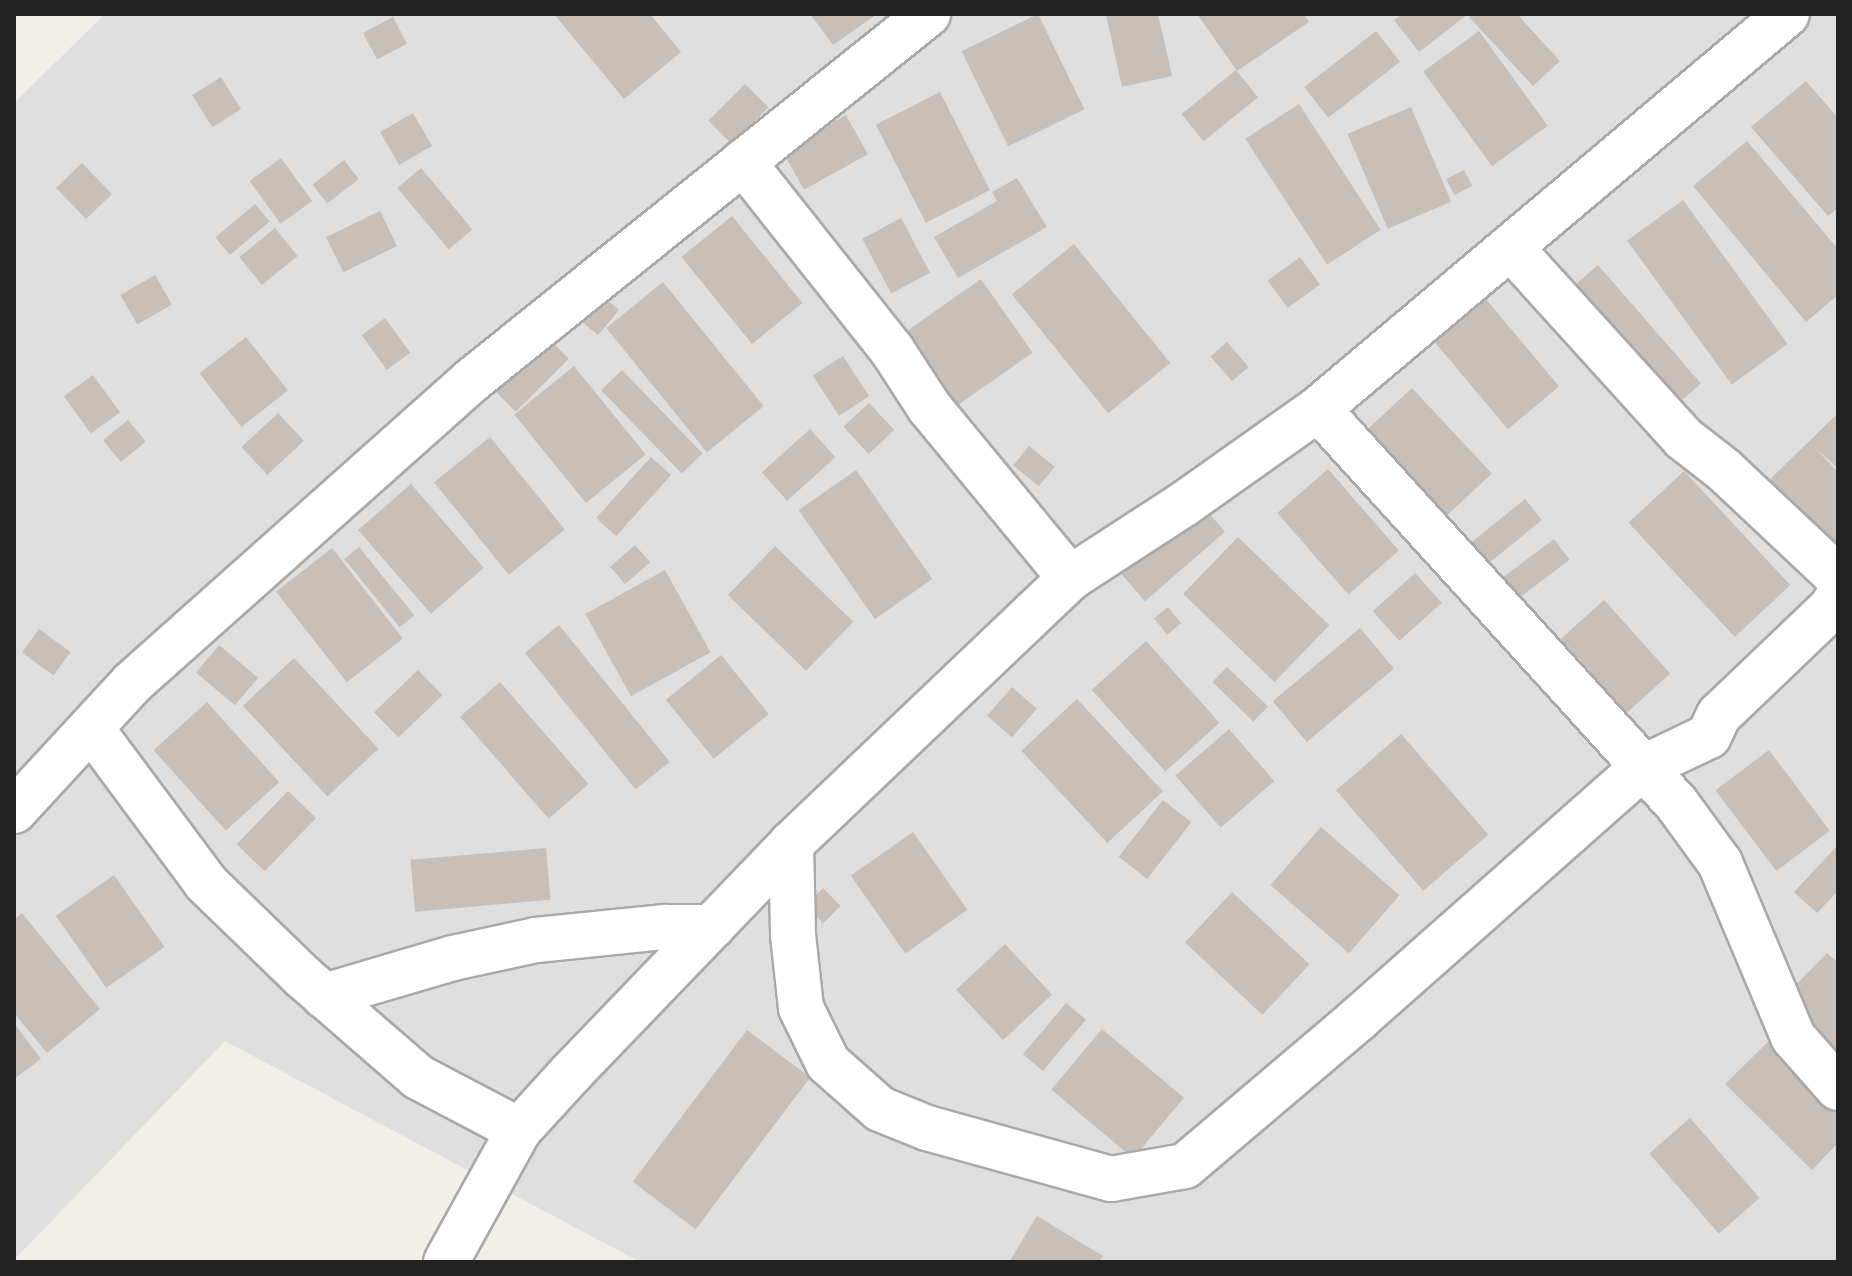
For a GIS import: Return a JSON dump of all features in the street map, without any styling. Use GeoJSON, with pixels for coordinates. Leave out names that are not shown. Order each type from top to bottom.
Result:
{"type":"FeatureCollection","features":[{"type":"Feature","properties":{"kind":"street"},"geometry":{"type":"LineString","coordinates":[[14,811],[164,655],[472,380],[928,14]]}},
{"type":"Feature","properties":{"kind":"street"},"geometry":{"type":"LineString","coordinates":[[446,1262],[519,1130],[791,844],[1070,578],[1184,504],[1318,409],[1787,14]]}},
{"type":"Feature","properties":{"kind":"street"},"geometry":{"type":"LineString","coordinates":[[743,162],[892,350],[929,407],[1070,578]]}},
{"type":"Feature","properties":{"kind":"street"},"geometry":{"type":"LineString","coordinates":[[1511,248],[1683,438],[1723,469],[1835,574],[1838,581]]}},
{"type":"Feature","properties":{"kind":"street"},"geometry":{"type":"LineString","coordinates":[[1318,409],[1677,804],[1720,863],[1793,1037],[1838,1088]]}},
{"type":"Feature","properties":{"kind":"street"},"geometry":{"type":"LineString","coordinates":[[791,844],[793,935],[801,1008],[828,1063],[880,1109],[927,1128],[1111,1179],[1185,1166],[1357,1020],[1642,768],[1709,736],[1719,715],[1831,608],[1838,597]]}},
{"type":"Feature","properties":{"kind":"street"},"geometry":{"type":"LineString","coordinates":[[91,728],[206,883],[324,996],[418,1077],[519,1130]]}},
{"type":"Feature","properties":{"kind":"street"},"geometry":{"type":"LineString","coordinates":[[324,996],[422,966],[536,940],[665,927],[712,927]]}},
{"type":"Feature","properties":{"kind":"shaded area"},"geometry":{"type":"Polygon","coordinates":[[[105,14],[1838,14],[1838,1262],[640,1262],[225,1041],[14,1260],[14,103],[105,14]]]}},
{"type":"Feature","properties":{"kind":"building"},"geometry":{"type":"Polygon","coordinates":[[[554,14],[650,14],[681,52],[624,99],[554,14]]]}},
{"type":"Feature","properties":{"kind":"building"},"geometry":{"type":"Polygon","coordinates":[[[810,14],[877,14],[833,45],[810,14]]]}},
{"type":"Feature","properties":{"kind":"building"},"geometry":{"type":"Polygon","coordinates":[[[1038,14],[1084,109],[1008,147],[962,51],[1038,14]]]}},
{"type":"Feature","properties":{"kind":"building"},"geometry":{"type":"Polygon","coordinates":[[[1106,14],[1158,14],[1172,76],[1122,87],[1106,14]]]}},
{"type":"Feature","properties":{"kind":"building"},"geometry":{"type":"Polygon","coordinates":[[[1197,14],[1304,14],[1309,22],[1237,71],[1197,14]]]}},
{"type":"Feature","properties":{"kind":"building"},"geometry":{"type":"Polygon","coordinates":[[[1402,14],[1468,14],[1419,52],[1394,20],[1402,14]]]}},
{"type":"Feature","properties":{"kind":"building"},"geometry":{"type":"Polygon","coordinates":[[[1473,14],[1517,14],[1560,61],[1533,86],[1469,17],[1473,14]]]}},
{"type":"Feature","properties":{"kind":"building"},"geometry":{"type":"Polygon","coordinates":[[[393,17],[407,43],[377,59],[363,33],[393,17]]]}},
{"type":"Feature","properties":{"kind":"building"},"geometry":{"type":"Polygon","coordinates":[[[1376,31],[1400,62],[1328,118],[1304,87],[1376,31]]]}},
{"type":"Feature","properties":{"kind":"building"},"geometry":{"type":"Polygon","coordinates":[[[1479,31],[1548,126],[1492,166],[1423,72],[1479,31]]]}},
{"type":"Feature","properties":{"kind":"building"},"geometry":{"type":"Polygon","coordinates":[[[1236,70],[1258,97],[1204,141],[1182,114],[1236,70]]]}},
{"type":"Feature","properties":{"kind":"building"},"geometry":{"type":"Polygon","coordinates":[[[221,77],[241,109],[212,127],[192,95],[221,77]]]}},
{"type":"Feature","properties":{"kind":"building"},"geometry":{"type":"Polygon","coordinates":[[[1806,81],[1838,118],[1838,208],[1828,216],[1751,127],[1806,81]]]}},
{"type":"Feature","properties":{"kind":"building"},"geometry":{"type":"Polygon","coordinates":[[[745,84],[768,107],[732,144],[708,121],[745,84]]]}},
{"type":"Feature","properties":{"kind":"building"},"geometry":{"type":"Polygon","coordinates":[[[940,92],[990,190],[926,223],[876,125],[940,92]]]}},
{"type":"Feature","properties":{"kind":"building"},"geometry":{"type":"Polygon","coordinates":[[[1299,104],[1381,230],[1327,265],[1245,139],[1299,104]]]}},
{"type":"Feature","properties":{"kind":"building"},"geometry":{"type":"Polygon","coordinates":[[[1411,107],[1451,202],[1388,229],[1347,134],[1411,107]]]}},
{"type":"Feature","properties":{"kind":"building"},"geometry":{"type":"Polygon","coordinates":[[[413,113],[432,146],[399,165],[380,132],[413,113]]]}},
{"type":"Feature","properties":{"kind":"building"},"geometry":{"type":"Polygon","coordinates":[[[846,115],[868,154],[804,190],[782,150],[846,115]]]}},
{"type":"Feature","properties":{"kind":"building"},"geometry":{"type":"Polygon","coordinates":[[[1747,141],[1838,249],[1838,295],[1806,322],[1693,186],[1747,141]]]}},
{"type":"Feature","properties":{"kind":"building"},"geometry":{"type":"Polygon","coordinates":[[[281,158],[312,201],[281,224],[249,181],[281,158]]]}},
{"type":"Feature","properties":{"kind":"building"},"geometry":{"type":"Polygon","coordinates":[[[344,160],[359,179],[327,204],[312,185],[344,160]]]}},
{"type":"Feature","properties":{"kind":"building"},"geometry":{"type":"Polygon","coordinates":[[[82,163],[112,194],[86,219],[56,188],[82,163]]]}},
{"type":"Feature","properties":{"kind":"building"},"geometry":{"type":"Polygon","coordinates":[[[421,168],[472,229],[449,249],[397,188],[421,168]]]}},
{"type":"Feature","properties":{"kind":"building"},"geometry":{"type":"Polygon","coordinates":[[[1464,170],[1472,186],[1454,195],[1446,179],[1464,170]]]}},
{"type":"Feature","properties":{"kind":"building"},"geometry":{"type":"Polygon","coordinates":[[[1017,178],[1047,227],[958,278],[934,237],[997,201],[992,192],[1017,178]]]}},
{"type":"Feature","properties":{"kind":"building"},"geometry":{"type":"Polygon","coordinates":[[[1683,200],[1788,344],[1732,385],[1627,241],[1683,200]]]}},
{"type":"Feature","properties":{"kind":"building"},"geometry":{"type":"Polygon","coordinates":[[[255,204],[270,222],[230,255],[215,237],[255,204]]]}},
{"type":"Feature","properties":{"kind":"building"},"geometry":{"type":"Polygon","coordinates":[[[380,211],[397,246],[343,272],[326,237],[380,211]]]}},
{"type":"Feature","properties":{"kind":"building"},"geometry":{"type":"Polygon","coordinates":[[[732,216],[802,303],[752,344],[681,257],[732,216]]]}},
{"type":"Feature","properties":{"kind":"building"},"geometry":{"type":"Polygon","coordinates":[[[901,218],[930,273],[891,293],[862,239],[901,218]]]}},
{"type":"Feature","properties":{"kind":"building"},"geometry":{"type":"Polygon","coordinates":[[[275,228],[298,256],[262,285],[239,257],[275,228]]]}},
{"type":"Feature","properties":{"kind":"building"},"geometry":{"type":"Polygon","coordinates":[[[1074,244],[1170,363],[1108,413],[1012,294],[1074,244]]]}},
{"type":"Feature","properties":{"kind":"building"},"geometry":{"type":"Polygon","coordinates":[[[1300,257],[1320,285],[1288,308],[1268,281],[1300,257]]]}},
{"type":"Feature","properties":{"kind":"building"},"geometry":{"type":"Polygon","coordinates":[[[1598,265],[1701,383],[1670,410],[1567,292],[1598,265]]]}},
{"type":"Feature","properties":{"kind":"building"},"geometry":{"type":"Polygon","coordinates":[[[155,275],[172,304],[137,324],[120,295],[155,275]]]}},
{"type":"Feature","properties":{"kind":"building"},"geometry":{"type":"Polygon","coordinates":[[[981,279],[1033,353],[953,408],[902,335],[981,279]]]}},
{"type":"Feature","properties":{"kind":"building"},"geometry":{"type":"Polygon","coordinates":[[[663,282],[764,406],[707,452],[606,328],[663,282]]]}},
{"type":"Feature","properties":{"kind":"building"},"geometry":{"type":"Polygon","coordinates":[[[1480,292],[1559,386],[1508,429],[1429,335],[1480,292]]]}},
{"type":"Feature","properties":{"kind":"building"},"geometry":{"type":"Polygon","coordinates":[[[600,294],[619,310],[598,335],[579,319],[600,294]]]}},
{"type":"Feature","properties":{"kind":"building"},"geometry":{"type":"Polygon","coordinates":[[[385,318],[410,353],[387,370],[362,335],[385,318]]]}},
{"type":"Feature","properties":{"kind":"building"},"geometry":{"type":"Polygon","coordinates":[[[246,337],[288,391],[241,427],[200,373],[246,337]]]}},
{"type":"Feature","properties":{"kind":"building"},"geometry":{"type":"Polygon","coordinates":[[[549,339],[569,359],[516,412],[496,392],[549,339]]]}},
{"type":"Feature","properties":{"kind":"building"},"geometry":{"type":"Polygon","coordinates":[[[1227,342],[1249,367],[1232,381],[1210,356],[1227,342]]]}},
{"type":"Feature","properties":{"kind":"building"},"geometry":{"type":"Polygon","coordinates":[[[843,356],[869,396],[839,416],[813,376],[843,356]]]}},
{"type":"Feature","properties":{"kind":"building"},"geometry":{"type":"Polygon","coordinates":[[[574,366],[646,455],[586,503],[514,414],[574,366]]]}},
{"type":"Feature","properties":{"kind":"building"},"geometry":{"type":"Polygon","coordinates":[[[622,370],[703,453],[682,474],[601,390],[622,370]]]}},
{"type":"Feature","properties":{"kind":"building"},"geometry":{"type":"Polygon","coordinates":[[[93,375],[120,412],[91,433],[64,396],[93,375]]]}},
{"type":"Feature","properties":{"kind":"building"},"geometry":{"type":"Polygon","coordinates":[[[1412,388],[1492,474],[1441,521],[1362,435],[1412,388]]]}},
{"type":"Feature","properties":{"kind":"building"},"geometry":{"type":"Polygon","coordinates":[[[869,403],[894,430],[869,454],[843,427],[869,403]]]}},
{"type":"Feature","properties":{"kind":"building"},"geometry":{"type":"Polygon","coordinates":[[[278,413],[304,441],[267,475],[241,447],[278,413]]]}},
{"type":"Feature","properties":{"kind":"building"},"geometry":{"type":"Polygon","coordinates":[[[1838,413],[1838,468],[1814,447],[1838,472],[1838,554],[1761,488],[1838,413]]]}},
{"type":"Feature","properties":{"kind":"building"},"geometry":{"type":"Polygon","coordinates":[[[128,420],[146,442],[121,462],[103,440],[128,420]]]}},
{"type":"Feature","properties":{"kind":"building"},"geometry":{"type":"Polygon","coordinates":[[[810,429],[835,457],[787,501],[762,472],[810,429]]]}},
{"type":"Feature","properties":{"kind":"building"},"geometry":{"type":"Polygon","coordinates":[[[490,437],[565,529],[509,575],[434,482],[490,437]]]}},
{"type":"Feature","properties":{"kind":"building"},"geometry":{"type":"Polygon","coordinates":[[[1029,446],[1055,467],[1039,486],[1013,465],[1029,446]]]}},
{"type":"Feature","properties":{"kind":"building"},"geometry":{"type":"Polygon","coordinates":[[[651,457],[671,475],[616,536],[596,518],[651,457]]]}},
{"type":"Feature","properties":{"kind":"building"},"geometry":{"type":"Polygon","coordinates":[[[1328,469],[1399,551],[1348,594],[1277,513],[1328,469]]]}},
{"type":"Feature","properties":{"kind":"building"},"geometry":{"type":"Polygon","coordinates":[[[856,470],[932,579],[875,619],[799,510],[856,470]]]}},
{"type":"Feature","properties":{"kind":"building"},"geometry":{"type":"Polygon","coordinates":[[[1684,471],[1790,585],[1735,637],[1628,523],[1684,471]]]}},
{"type":"Feature","properties":{"kind":"building"},"geometry":{"type":"Polygon","coordinates":[[[411,484],[484,568],[431,614],[358,530],[411,484]]]}},
{"type":"Feature","properties":{"kind":"building"},"geometry":{"type":"Polygon","coordinates":[[[1525,499],[1542,520],[1487,565],[1470,544],[1525,499]]]}},
{"type":"Feature","properties":{"kind":"building"},"geometry":{"type":"Polygon","coordinates":[[[1200,503],[1225,532],[1145,601],[1120,573],[1200,503]]]}},
{"type":"Feature","properties":{"kind":"building"},"geometry":{"type":"Polygon","coordinates":[[[1238,537],[1329,625],[1274,682],[1183,594],[1238,537]]]}},
{"type":"Feature","properties":{"kind":"building"},"geometry":{"type":"Polygon","coordinates":[[[1554,539],[1570,560],[1515,601],[1500,580],[1554,539]]]}},
{"type":"Feature","properties":{"kind":"building"},"geometry":{"type":"Polygon","coordinates":[[[635,545],[650,562],[625,584],[610,567],[635,545]]]}},
{"type":"Feature","properties":{"kind":"building"},"geometry":{"type":"Polygon","coordinates":[[[775,546],[853,622],[806,671],[728,595],[775,546]]]}},
{"type":"Feature","properties":{"kind":"building"},"geometry":{"type":"Polygon","coordinates":[[[359,547],[414,615],[400,627],[344,559],[359,547]]]}},
{"type":"Feature","properties":{"kind":"building"},"geometry":{"type":"Polygon","coordinates":[[[332,548],[403,639],[347,682],[276,592],[332,548]]]}},
{"type":"Feature","properties":{"kind":"building"},"geometry":{"type":"Polygon","coordinates":[[[665,570],[711,652],[631,696],[585,614],[665,570]]]}},
{"type":"Feature","properties":{"kind":"building"},"geometry":{"type":"Polygon","coordinates":[[[1415,573],[1442,603],[1399,641],[1373,611],[1415,573]]]}},
{"type":"Feature","properties":{"kind":"building"},"geometry":{"type":"Polygon","coordinates":[[[1604,600],[1670,674],[1627,712],[1561,639],[1604,600]]]}},
{"type":"Feature","properties":{"kind":"building"},"geometry":{"type":"Polygon","coordinates":[[[1168,607],[1181,623],[1167,635],[1154,618],[1168,607]]]}},
{"type":"Feature","properties":{"kind":"building"},"geometry":{"type":"Polygon","coordinates":[[[559,625],[670,762],[636,789],[525,653],[559,625]]]}},
{"type":"Feature","properties":{"kind":"building"},"geometry":{"type":"Polygon","coordinates":[[[1360,628],[1394,669],[1307,742],[1273,701],[1360,628]]]}},
{"type":"Feature","properties":{"kind":"building"},"geometry":{"type":"Polygon","coordinates":[[[39,629],[71,652],[54,675],[22,652],[39,629]]]}},
{"type":"Feature","properties":{"kind":"building"},"geometry":{"type":"Polygon","coordinates":[[[1146,641],[1220,723],[1165,772],[1092,690],[1146,641]]]}},
{"type":"Feature","properties":{"kind":"building"},"geometry":{"type":"Polygon","coordinates":[[[219,645],[258,678],[235,705],[196,673],[219,645]]]}},
{"type":"Feature","properties":{"kind":"building"},"geometry":{"type":"Polygon","coordinates":[[[721,655],[769,714],[714,759],[666,700],[721,655]]]}},
{"type":"Feature","properties":{"kind":"building"},"geometry":{"type":"Polygon","coordinates":[[[294,658],[379,749],[327,796],[243,706],[294,658]]]}},
{"type":"Feature","properties":{"kind":"building"},"geometry":{"type":"Polygon","coordinates":[[[1227,667],[1268,707],[1253,722],[1212,682],[1227,667]]]}},
{"type":"Feature","properties":{"kind":"building"},"geometry":{"type":"Polygon","coordinates":[[[418,670],[442,695],[398,738],[374,712],[418,670]]]}},
{"type":"Feature","properties":{"kind":"building"},"geometry":{"type":"Polygon","coordinates":[[[500,682],[589,784],[549,819],[460,717],[500,682]]]}},
{"type":"Feature","properties":{"kind":"building"},"geometry":{"type":"Polygon","coordinates":[[[1012,687],[1037,709],[1012,737],[987,716],[1012,687]]]}},
{"type":"Feature","properties":{"kind":"building"},"geometry":{"type":"Polygon","coordinates":[[[1077,699],[1163,791],[1107,843],[1021,751],[1077,699]]]}},
{"type":"Feature","properties":{"kind":"building"},"geometry":{"type":"Polygon","coordinates":[[[207,702],[279,782],[226,830],[153,750],[207,702]]]}},
{"type":"Feature","properties":{"kind":"building"},"geometry":{"type":"Polygon","coordinates":[[[1229,729],[1274,781],[1221,828],[1175,776],[1229,729]]]}},
{"type":"Feature","properties":{"kind":"building"},"geometry":{"type":"Polygon","coordinates":[[[1401,734],[1488,834],[1423,891],[1336,790],[1401,734]]]}},
{"type":"Feature","properties":{"kind":"building"},"geometry":{"type":"Polygon","coordinates":[[[1769,750],[1830,831],[1776,871],[1715,790],[1769,750]]]}},
{"type":"Feature","properties":{"kind":"building"},"geometry":{"type":"Polygon","coordinates":[[[288,791],[316,818],[265,871],[237,844],[288,791]]]}},
{"type":"Feature","properties":{"kind":"building"},"geometry":{"type":"Polygon","coordinates":[[[1163,800],[1191,822],[1147,879],[1119,857],[1163,800]]]}},
{"type":"Feature","properties":{"kind":"building"},"geometry":{"type":"Polygon","coordinates":[[[1321,827],[1399,895],[1349,953],[1270,885],[1321,827]]]}},
{"type":"Feature","properties":{"kind":"building"},"geometry":{"type":"Polygon","coordinates":[[[913,832],[967,910],[905,953],[851,876],[913,832]]]}},
{"type":"Feature","properties":{"kind":"building"},"geometry":{"type":"Polygon","coordinates":[[[1838,845],[1838,891],[1817,913],[1794,892],[1838,845]]]}},
{"type":"Feature","properties":{"kind":"building"},"geometry":{"type":"Polygon","coordinates":[[[546,848],[551,900],[415,912],[411,860],[546,848]]]}},
{"type":"Feature","properties":{"kind":"building"},"geometry":{"type":"Polygon","coordinates":[[[114,875],[164,947],[106,988],[56,916],[114,875]]]}},
{"type":"Feature","properties":{"kind":"building"},"geometry":{"type":"Polygon","coordinates":[[[823,888],[841,906],[823,923],[805,906],[823,888]]]}},
{"type":"Feature","properties":{"kind":"building"},"geometry":{"type":"Polygon","coordinates":[[[1232,892],[1310,964],[1262,1015],[1185,942],[1232,892]]]}},
{"type":"Feature","properties":{"kind":"building"},"geometry":{"type":"Polygon","coordinates":[[[22,913],[100,1009],[47,1053],[14,1013],[14,920],[22,913]]]}},
{"type":"Feature","properties":{"kind":"building"},"geometry":{"type":"Polygon","coordinates":[[[1005,944],[1052,994],[1003,1040],[956,990],[1005,944]]]}},
{"type":"Feature","properties":{"kind":"building"},"geometry":{"type":"Polygon","coordinates":[[[1827,953],[1838,963],[1838,1058],[1794,1016],[1804,1005],[1790,991],[1827,953]]]}},
{"type":"Feature","properties":{"kind":"building"},"geometry":{"type":"Polygon","coordinates":[[[1066,1003],[1086,1020],[1043,1071],[1023,1054],[1066,1003]]]}},
{"type":"Feature","properties":{"kind":"building"},"geometry":{"type":"Polygon","coordinates":[[[14,1023],[41,1059],[14,1079],[14,1023]]]}},
{"type":"Feature","properties":{"kind":"building"},"geometry":{"type":"Polygon","coordinates":[[[1102,1029],[1184,1098],[1133,1158],[1051,1090],[1102,1029]]]}},
{"type":"Feature","properties":{"kind":"building"},"geometry":{"type":"Polygon","coordinates":[[[747,1030],[810,1078],[696,1229],[633,1182],[747,1030]]]}},
{"type":"Feature","properties":{"kind":"building"},"geometry":{"type":"Polygon","coordinates":[[[1774,1036],[1838,1098],[1838,1143],[1812,1170],[1725,1084],[1774,1036]]]}},
{"type":"Feature","properties":{"kind":"building"},"geometry":{"type":"Polygon","coordinates":[[[1690,1118],[1760,1198],[1719,1233],[1649,1153],[1690,1118]]]}},
{"type":"Feature","properties":{"kind":"building"},"geometry":{"type":"Polygon","coordinates":[[[1037,1216],[1103,1256],[1099,1262],[1009,1262],[1037,1216]]]}}]}
